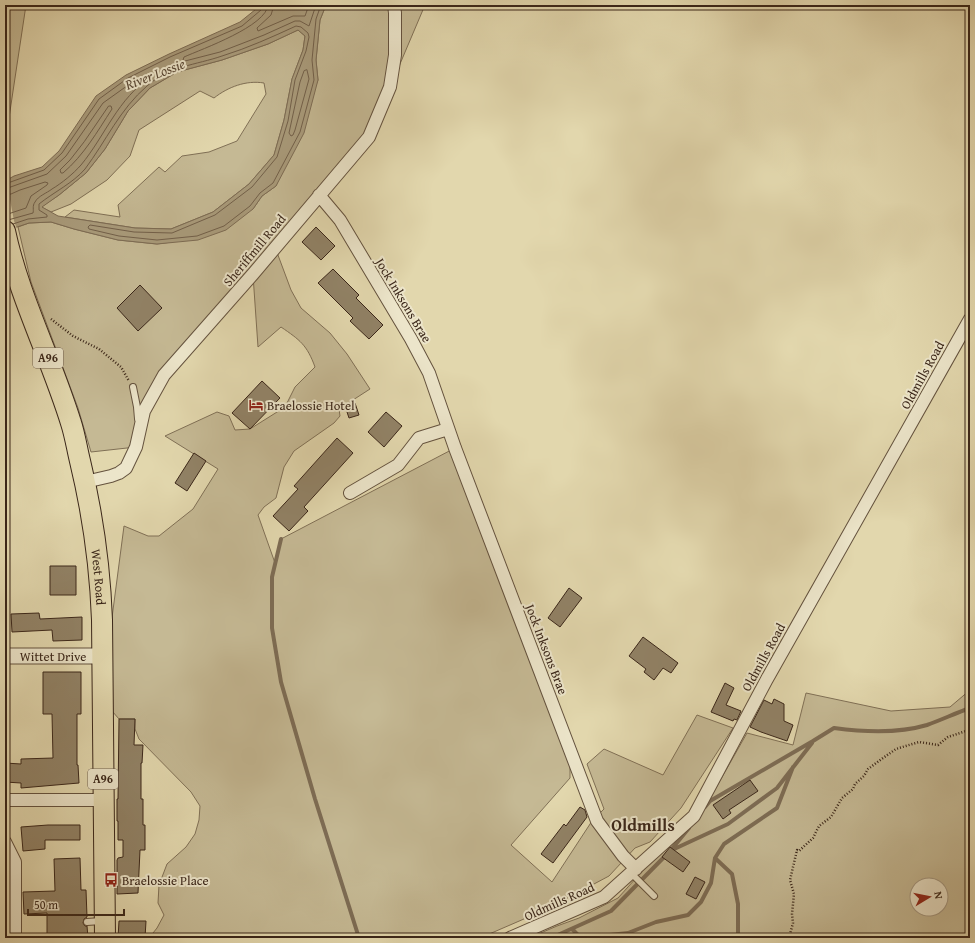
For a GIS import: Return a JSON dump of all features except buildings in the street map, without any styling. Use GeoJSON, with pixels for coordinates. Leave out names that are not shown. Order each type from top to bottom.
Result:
{"type":"FeatureCollection","features":[{"type":"Feature","properties":{"kind":"highway","name":"West Road"},"geometry":{"type":"LineString","coordinates":[[6,233],[21,285],[71,423],[85,482],[100,571],[103,800],[99,927]]}},
{"type":"Feature","properties":{"kind":"street","name":"Sheriffmill Road"},"geometry":{"type":"LineString","coordinates":[[85,482],[111,476],[126,468],[136,447],[144,411],[164,375],[369,137],[390,87],[395,55],[394,5]]}},
{"type":"Feature","properties":{"kind":"street","name":"Jock Inksons Brae"},"geometry":{"type":"LineString","coordinates":[[320,195],[340,220],[411,339],[429,373],[448,429],[597,821],[634,873]]}},
{"type":"Feature","properties":{"kind":"street","name":"Oldmills Road"},"geometry":{"type":"LineString","coordinates":[[510,938],[604,897],[634,873],[694,816],[767,678],[970,319]]}},
{"type":"Feature","properties":{"kind":"street"},"geometry":{"type":"LineString","coordinates":[[350,493],[398,465],[419,438],[448,429]]}},
{"type":"Feature","properties":{"kind":"street","name":"Wittet Drive"},"geometry":{"type":"LineString","coordinates":[[5,656],[102,656]]}},
{"type":"Feature","properties":{"kind":"street"},"geometry":{"type":"LineString","coordinates":[[5,800],[103,800]]}},
{"type":"Feature","properties":{"kind":"street"},"geometry":{"type":"LineString","coordinates":[[5,842],[15,862],[10,897],[15,938]]}},
{"type":"Feature","properties":{"kind":"lane"},"geometry":{"type":"LineString","coordinates":[[133,388],[137,407],[139,435]]}},
{"type":"Feature","properties":{"kind":"lane"},"geometry":{"type":"LineString","coordinates":[[634,873],[654,896]]}},
{"type":"Feature","properties":{"kind":"path"},"geometry":{"type":"LineString","coordinates":[[51,319],[73,336],[99,349],[121,367],[133,388]]}},
{"type":"Feature","properties":{"kind":"path"},"geometry":{"type":"LineString","coordinates":[[789,938],[793,923],[792,914],[794,894],[790,880],[797,850],[799,851],[813,838],[818,828],[830,817],[842,798],[853,789],[855,784],[868,770],[883,758],[896,749],[920,742],[938,745],[948,737],[970,727]]}},
{"type":"Feature","properties":{"kind":"shaded area"},"geometry":{"type":"Polygon","coordinates":[[[10,5],[26,5],[7,131],[5,132],[5,40],[10,5]]]}},
{"type":"Feature","properties":{"kind":"shaded area"},"geometry":{"type":"Polygon","coordinates":[[[326,5],[425,5],[369,137],[275,247],[291,290],[301,308],[330,333],[347,354],[370,389],[339,409],[340,416],[334,423],[294,451],[284,467],[276,498],[264,507],[258,515],[275,563],[281,539],[455,448],[570,749],[570,778],[511,845],[552,882],[592,821],[604,809],[587,764],[604,749],[663,775],[697,715],[733,728],[681,808],[650,842],[635,848],[609,876],[547,909],[480,938],[149,938],[157,928],[164,915],[158,903],[159,885],[167,864],[186,847],[195,834],[199,820],[200,806],[191,792],[139,739],[135,729],[135,719],[119,719],[112,711],[110,633],[124,526],[148,536],[159,536],[193,509],[218,469],[165,436],[217,412],[229,416],[235,430],[250,429],[285,407],[295,387],[315,367],[306,348],[281,327],[258,347],[253,275],[164,375],[136,447],[91,452],[78,408],[31,282],[18,227],[29,223],[51,222],[118,240],[157,244],[172,242],[253,209],[262,196],[276,186],[318,80],[316,60],[320,20],[326,5]]]}},
{"type":"Feature","properties":{"kind":"shaded area"},"geometry":{"type":"Polygon","coordinates":[[[298,30],[305,36],[303,50],[292,79],[284,120],[274,155],[249,184],[213,212],[171,229],[135,228],[65,217],[74,210],[120,217],[118,205],[159,167],[165,172],[182,156],[209,152],[237,141],[266,94],[264,83],[257,82],[238,85],[214,98],[200,91],[139,130],[130,156],[107,180],[71,204],[51,212],[41,207],[59,195],[86,173],[105,149],[128,111],[150,88],[177,72],[222,60],[268,44],[298,30]]]}},
{"type":"Feature","properties":{"kind":"shaded area"},"geometry":{"type":"Polygon","coordinates":[[[970,690],[970,938],[529,938],[579,918],[618,898],[713,793],[747,733],[793,745],[806,693],[891,711],[950,707],[970,690]]]}},
{"type":"Feature","properties":{"kind":"water","name":"River Lossie"},"geometry":{"type":"Polygon","coordinates":[[[261,5],[326,5],[320,20],[316,60],[318,80],[304,133],[276,186],[262,196],[253,209],[226,230],[198,240],[157,244],[118,240],[51,222],[29,223],[5,231],[5,181],[14,176],[42,167],[59,151],[96,96],[126,75],[240,22],[261,5]],[[298,30],[268,44],[222,60],[177,72],[150,88],[128,111],[105,149],[86,173],[42,207],[58,216],[135,228],[171,229],[213,212],[249,184],[274,155],[284,120],[292,79],[303,50],[305,36],[298,30]]]}},
{"type":"Feature","properties":{"kind":"pier"},"geometry":{"type":"Polygon","coordinates":[[[5,178],[17,229],[5,233],[5,178]]]}},
{"type":"Feature","properties":{"kind":"waterway"},"geometry":{"type":"LineString","coordinates":[[281,539],[272,577],[272,628],[281,682],[315,799],[359,938]]}},
{"type":"Feature","properties":{"kind":"waterway"},"geometry":{"type":"LineString","coordinates":[[705,807],[710,801],[834,728],[869,731],[904,730],[927,725],[970,708]]}},
{"type":"Feature","properties":{"kind":"waterway"},"geometry":{"type":"LineString","coordinates":[[672,850],[728,824],[777,788],[812,743]]}},
{"type":"Feature","properties":{"kind":"waterway"},"geometry":{"type":"LineString","coordinates":[[572,929],[579,936],[591,937],[628,933],[656,922],[688,915],[701,902],[711,883],[715,858],[724,844],[777,808],[793,767]]}},
{"type":"Feature","properties":{"kind":"waterway"},"geometry":{"type":"LineString","coordinates":[[551,938],[611,911],[671,850],[689,828]]}},
{"type":"Feature","properties":{"kind":"waterway"},"geometry":{"type":"LineString","coordinates":[[715,858],[732,874],[738,904],[738,938]]}},
{"type":"Feature","properties":{"kind":"place","name":"Braelossie Hotel"},"geometry":{"type":"Point","coordinates":[256,405]}},
{"type":"Feature","properties":{"kind":"place","name":"Braelossie Place"},"geometry":{"type":"Point","coordinates":[111,880]}},
{"type":"Feature","properties":{"kind":"district","name":"Oldmills"},"geometry":{"type":"Point","coordinates":[643,825]}}]}
